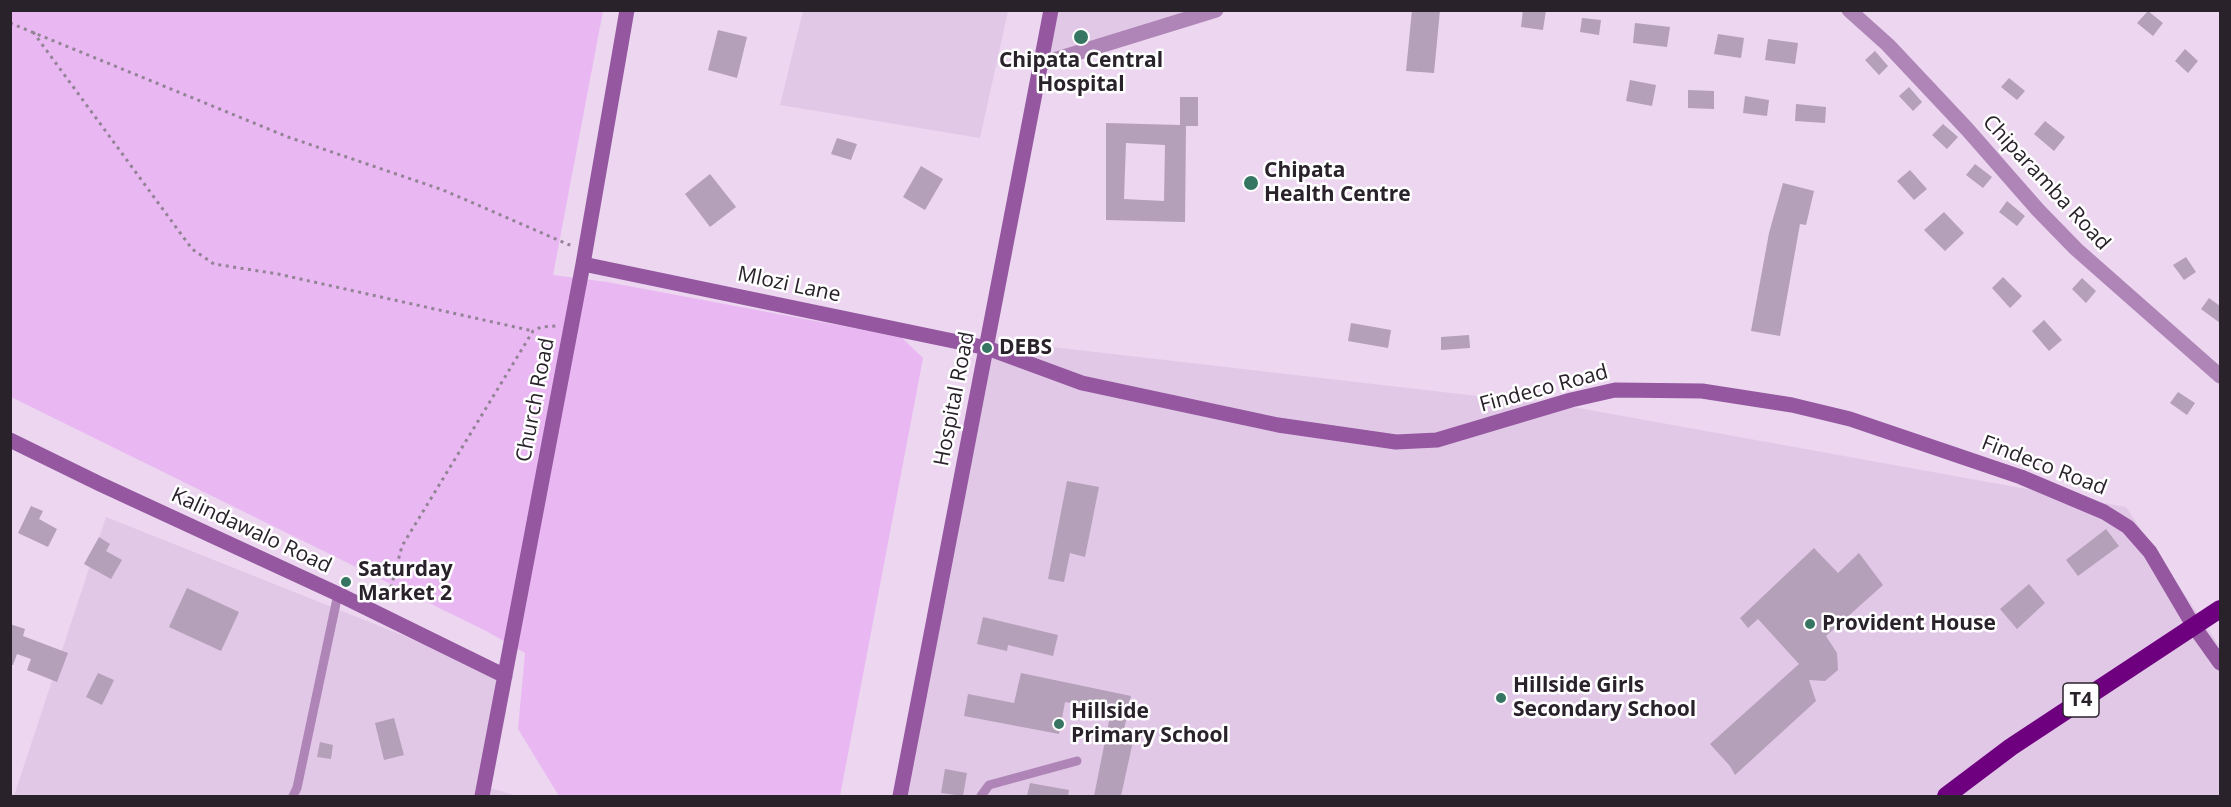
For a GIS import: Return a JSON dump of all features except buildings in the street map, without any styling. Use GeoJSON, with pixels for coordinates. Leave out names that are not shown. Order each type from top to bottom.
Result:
{"type":"FeatureCollection","features":[{"type":"Feature","properties":{"kind":"highway","name":"T4"},"geometry":{"type":"LineString","coordinates":[[1946,796],[2010,747],[2220,609]]}},
{"type":"Feature","properties":{"kind":"street","name":"Church Road"},"geometry":{"type":"LineString","coordinates":[[482,796],[584,258],[627,10]]}},
{"type":"Feature","properties":{"kind":"street","name":"Hospital Road"},"geometry":{"type":"LineString","coordinates":[[900,796],[1051,10]]}},
{"type":"Feature","properties":{"kind":"street"},"geometry":{"type":"LineString","coordinates":[[1041,64],[1216,10]]}},
{"type":"Feature","properties":{"kind":"street","name":"Chiparamba Road"},"geometry":{"type":"LineString","coordinates":[[1849,10],[1888,45],[2076,249],[2220,376]]}},
{"type":"Feature","properties":{"kind":"street","name":"Mlozi Lane"},"geometry":{"type":"LineString","coordinates":[[584,258],[987,348]]}},
{"type":"Feature","properties":{"kind":"street","name":"Findeco Road"},"geometry":{"type":"LineString","coordinates":[[987,348],[1082,383],[1278,425],[1396,442],[1437,440],[1571,400],[1615,390],[1702,391],[1792,405],[1850,419],[2010,473],[2104,512],[2128,527],[2150,552],[2193,626],[2220,663]]}},
{"type":"Feature","properties":{"kind":"street","name":"Kalindawalo Road"},"geometry":{"type":"LineString","coordinates":[[10,440],[338,594],[505,676]]}},
{"type":"Feature","properties":{"kind":"lane"},"geometry":{"type":"LineString","coordinates":[[293,796],[297,788],[338,594]]}},
{"type":"Feature","properties":{"kind":"lane"},"geometry":{"type":"LineString","coordinates":[[981,796],[989,785],[1077,761]]}},
{"type":"Feature","properties":{"kind":"path"},"geometry":{"type":"LineString","coordinates":[[10,23],[288,136],[443,190],[584,258]]}},
{"type":"Feature","properties":{"kind":"path"},"geometry":{"type":"LineString","coordinates":[[33,32],[192,249],[214,264],[278,274],[533,331]]}},
{"type":"Feature","properties":{"kind":"path"},"geometry":{"type":"LineString","coordinates":[[384,616],[402,546],[533,331],[541,327],[571,326]]}},
{"type":"Feature","properties":{"kind":"shaded area"},"geometry":{"type":"Polygon","coordinates":[[[10,11],[603,11],[553,275],[607,282],[901,337],[923,358],[840,796],[559,796],[518,729],[525,653],[486,631],[11,397],[10,11]]]}},
{"type":"Feature","properties":{"kind":"shaded area"},"geometry":{"type":"Polygon","coordinates":[[[803,11],[1008,11],[980,138],[780,105],[803,11]]]}},
{"type":"Feature","properties":{"kind":"shaded area","name":"Chipata Central Hospital"},"geometry":{"type":"Polygon","coordinates":[[[1053,11],[1190,11],[1041,64],[1053,11]]]}},
{"type":"Feature","properties":{"kind":"shaded area"},"geometry":{"type":"Polygon","coordinates":[[[991,340],[1573,407],[2126,507],[2218,644],[2220,643],[2220,796],[901,796],[991,340]]]}},
{"type":"Feature","properties":{"kind":"shaded area"},"geometry":{"type":"Polygon","coordinates":[[[106,517],[505,676],[484,786],[517,796],[14,796],[106,517]]]}},
{"type":"Feature","properties":{"kind":"place","name":"Chipata Central Hospital"},"geometry":{"type":"Point","coordinates":[1081,37]}},
{"type":"Feature","properties":{"kind":"place","name":"Chipata Health Centre"},"geometry":{"type":"Point","coordinates":[1251,183]}},
{"type":"Feature","properties":{"kind":"place","name":"DEBS"},"geometry":{"type":"Point","coordinates":[987,348]}},
{"type":"Feature","properties":{"kind":"place","name":"Saturday Market 2"},"geometry":{"type":"Point","coordinates":[346,582]}},
{"type":"Feature","properties":{"kind":"place","name":"Provident House"},"geometry":{"type":"Point","coordinates":[1810,624]}},
{"type":"Feature","properties":{"kind":"place","name":"Hillside Girls Secondary School"},"geometry":{"type":"Point","coordinates":[1501,698]}},
{"type":"Feature","properties":{"kind":"place","name":"Hillside Primary School"},"geometry":{"type":"Point","coordinates":[1059,724]}}]}
